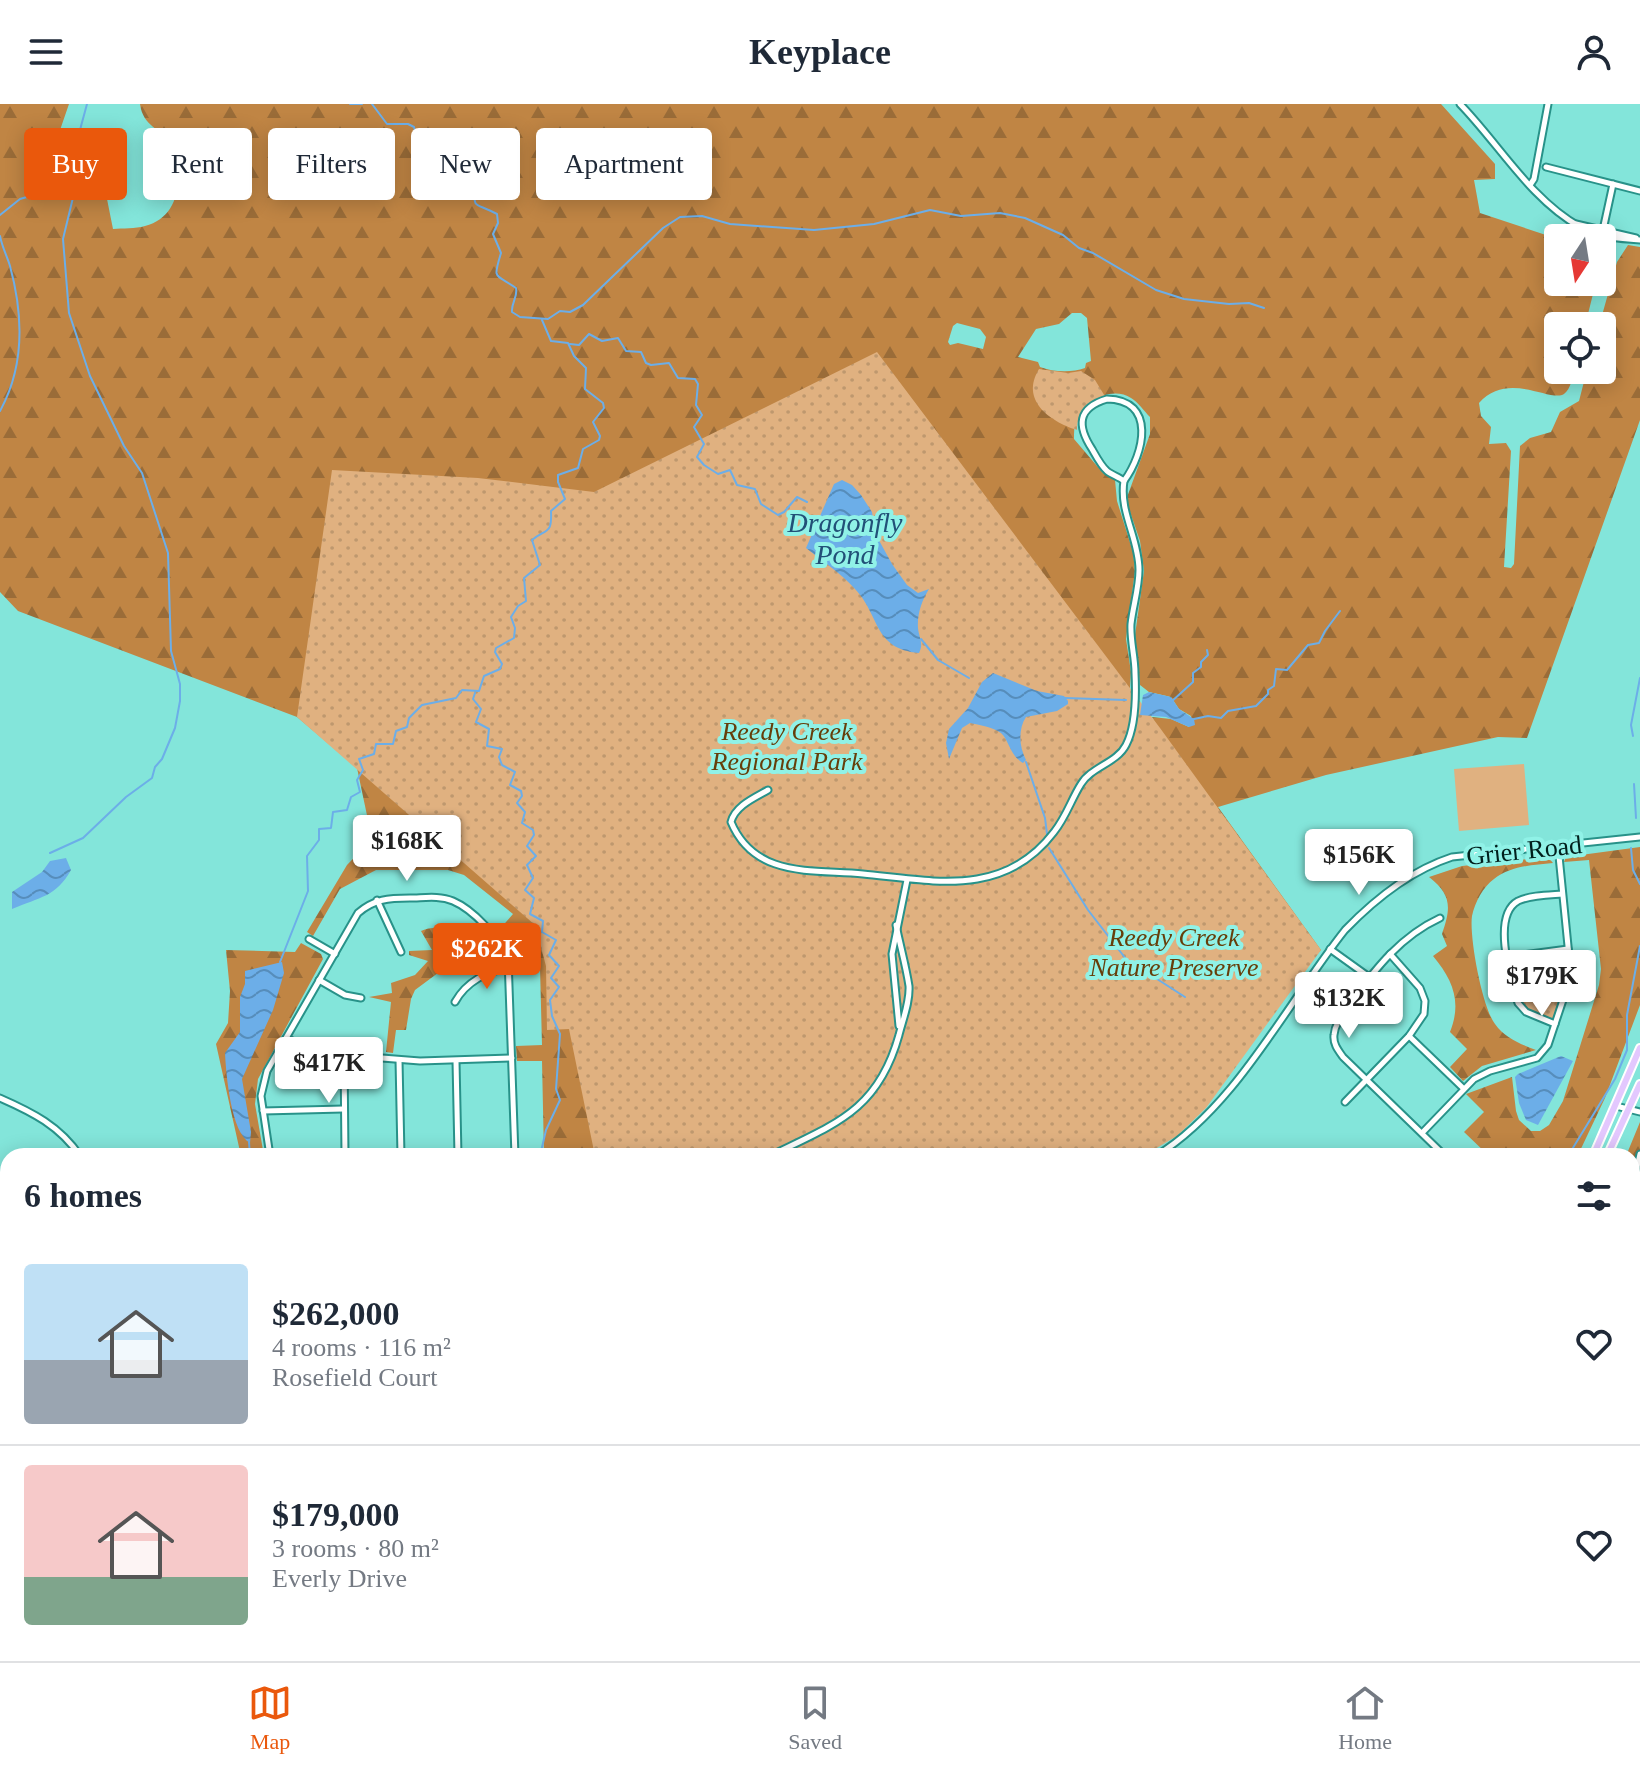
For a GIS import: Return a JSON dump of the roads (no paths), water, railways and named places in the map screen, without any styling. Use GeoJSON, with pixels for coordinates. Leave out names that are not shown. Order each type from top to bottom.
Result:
{"type":"FeatureCollection","features":[{"type":"Feature","properties":{"kind":"main road"},"geometry":{"type":"LineString","coordinates":[[1597,1148],[1640,1048]]}},
{"type":"Feature","properties":{"kind":"main road"},"geometry":{"type":"LineString","coordinates":[[1611,1148],[1640,1084]]}},
{"type":"Feature","properties":{"kind":"street"},"geometry":{"type":"LineString","coordinates":[[1460,104],[1530,185],[1553,209],[1575,224]]}},
{"type":"Feature","properties":{"kind":"street"},"geometry":{"type":"LineString","coordinates":[[1530,185],[1534,179],[1548,104]]}},
{"type":"Feature","properties":{"kind":"street"},"geometry":{"type":"LineString","coordinates":[[1546,167],[1640,191]]}},
{"type":"Feature","properties":{"kind":"street"},"geometry":{"type":"LineString","coordinates":[[1604,224],[1613,184]]}},
{"type":"Feature","properties":{"kind":"street"},"geometry":{"type":"LineString","coordinates":[[1616,234],[1640,240]]}},
{"type":"Feature","properties":{"kind":"street"},"geometry":{"type":"LineString","coordinates":[[1616,237],[1640,240]]}},
{"type":"Feature","properties":{"kind":"street"},"geometry":{"type":"LineString","coordinates":[[768,790],[739,808],[731,822],[743,842],[771,864],[788,869],[959,882],[985,878],[1014,866],[1053,834],[1085,778],[1127,744],[1134,696],[1136,672],[1131,625],[1139,569],[1135,541],[1122,499],[1124,481],[1140,448],[1142,423],[1131,405],[1107,399],[1089,409],[1081,424],[1082,432],[1101,464],[1124,481]]}},
{"type":"Feature","properties":{"kind":"street","name":"Grier Road"},"geometry":{"type":"LineString","coordinates":[[1168,1148],[1186,1136],[1218,1103],[1330,949],[1358,916],[1406,880],[1434,863],[1452,857],[1640,837]]}},
{"type":"Feature","properties":{"kind":"street"},"geometry":{"type":"LineString","coordinates":[[1422,1133],[1481,1074],[1537,1058],[1548,1045],[1571,976],[1558,846]]}},
{"type":"Feature","properties":{"kind":"street"},"geometry":{"type":"LineString","coordinates":[[898,1039],[900,1020],[892,954],[907,880]]}},
{"type":"Feature","properties":{"kind":"street"},"geometry":{"type":"LineString","coordinates":[[1555,1024],[1526,1012],[1518,1003],[1503,928],[1508,911],[1516,902],[1562,894]]}},
{"type":"Feature","properties":{"kind":"street"},"geometry":{"type":"LineString","coordinates":[[269,1148],[262,1085],[267,1071],[358,913],[377,900],[438,897],[453,901],[497,938],[508,958],[515,1148]]}},
{"type":"Feature","properties":{"kind":"street"},"geometry":{"type":"LineString","coordinates":[[377,900],[401,952]]}},
{"type":"Feature","properties":{"kind":"street"},"geometry":{"type":"LineString","coordinates":[[1437,1148],[1343,1057],[1334,1043],[1334,1036],[1338,1021],[1369,977],[1390,954],[1426,924],[1440,918]]}},
{"type":"Feature","properties":{"kind":"street"},"geometry":{"type":"LineString","coordinates":[[786,1148],[833,1125],[861,1105],[884,1077],[908,1001],[909,987],[896,925]]}},
{"type":"Feature","properties":{"kind":"street"},"geometry":{"type":"LineString","coordinates":[[309,939],[335,954]]}},
{"type":"Feature","properties":{"kind":"street"},"geometry":{"type":"LineString","coordinates":[[1330,949],[1369,977]]}},
{"type":"Feature","properties":{"kind":"street"},"geometry":{"type":"LineString","coordinates":[[1508,957],[1568,949]]}},
{"type":"Feature","properties":{"kind":"street"},"geometry":{"type":"LineString","coordinates":[[1345,1102],[1421,1022],[1425,1001],[1420,988],[1390,954]]}},
{"type":"Feature","properties":{"kind":"street"},"geometry":{"type":"LineString","coordinates":[[455,1002],[459,994],[484,974],[510,968]]}},
{"type":"Feature","properties":{"kind":"street"},"geometry":{"type":"LineString","coordinates":[[319,980],[345,995],[361,998]]}},
{"type":"Feature","properties":{"kind":"street"},"geometry":{"type":"LineString","coordinates":[[1409,1036],[1464,1089]]}},
{"type":"Feature","properties":{"kind":"street"},"geometry":{"type":"LineString","coordinates":[[286,1038],[316,1052],[399,1060],[512,1058]]}},
{"type":"Feature","properties":{"kind":"street"},"geometry":{"type":"LineString","coordinates":[[344,1055],[345,1148]]}},
{"type":"Feature","properties":{"kind":"street"},"geometry":{"type":"LineString","coordinates":[[399,1060],[401,1148]]}},
{"type":"Feature","properties":{"kind":"street"},"geometry":{"type":"LineString","coordinates":[[456,1061],[458,1148]]}},
{"type":"Feature","properties":{"kind":"street"},"geometry":{"type":"LineString","coordinates":[[0,1098],[51,1124],[74,1148]]}},
{"type":"Feature","properties":{"kind":"street"},"geometry":{"type":"LineString","coordinates":[[1616,1106],[1640,1112]]}},
{"type":"Feature","properties":{"kind":"street"},"geometry":{"type":"LineString","coordinates":[[263,1111],[343,1109]]}},
{"type":"Feature","properties":{"kind":"water","name":"Dragonfly Pond"},"geometry":{"type":"Polygon","coordinates":[[[842,480],[852,485],[872,512],[875,533],[907,585],[918,593],[929,589],[918,618],[919,653],[904,650],[885,638],[855,589],[806,548],[834,484],[842,480]]]}},
{"type":"Feature","properties":{"kind":"water"},"geometry":{"type":"Polygon","coordinates":[[[993,673],[1037,691],[1064,696],[1068,704],[1057,711],[1026,717],[1021,732],[1026,760],[1023,763],[1001,733],[970,723],[962,728],[949,759],[946,743],[949,729],[968,708],[982,682],[993,673]]]}},
{"type":"Feature","properties":{"kind":"water"},"geometry":{"type":"Polygon","coordinates":[[[1149,692],[1171,697],[1179,709],[1194,719],[1195,725],[1189,727],[1166,717],[1140,715],[1143,695],[1149,692]]]}},
{"type":"Feature","properties":{"kind":"water"},"geometry":{"type":"Polygon","coordinates":[[[66,858],[71,870],[59,886],[12,909],[12,892],[42,872],[50,861],[66,858]]]}},
{"type":"Feature","properties":{"kind":"water"},"geometry":{"type":"Polygon","coordinates":[[[282,962],[284,973],[273,1010],[242,1079],[250,1143],[238,1128],[234,1116],[225,1053],[240,1032],[240,997],[245,984],[245,971],[282,962]]]}},
{"type":"Feature","properties":{"kind":"water"},"geometry":{"type":"Polygon","coordinates":[[[1561,1056],[1573,1061],[1538,1125],[1526,1120],[1519,1103],[1515,1077],[1561,1056]]]}},
{"type":"Feature","properties":{"kind":"waterway"},"geometry":{"type":"LineString","coordinates":[[0,215],[20,199],[44,192],[48,175],[53,172],[67,174],[79,162],[82,155],[77,141],[87,104]]}},
{"type":"Feature","properties":{"kind":"waterway"},"geometry":{"type":"LineString","coordinates":[[350,104],[362,104]]}},
{"type":"Feature","properties":{"kind":"waterway"},"geometry":{"type":"LineString","coordinates":[[372,104],[387,124],[414,127],[423,148],[452,150],[457,171],[473,180],[476,204],[497,214],[498,223],[493,234],[501,253],[496,272],[516,288],[512,312],[520,317],[548,319],[560,311],[570,312],[583,305],[663,228],[680,217],[702,216],[730,224],[814,230],[874,224],[930,210],[961,216],[1000,213],[1025,218],[1063,235],[1079,248],[1156,290],[1184,299],[1249,303],[1264,308]]}},
{"type":"Feature","properties":{"kind":"waterway"},"geometry":{"type":"LineString","coordinates":[[50,853],[83,838],[126,797],[152,778],[175,728],[180,701],[180,684],[171,651],[168,553],[142,473],[124,446],[90,376],[69,313],[63,239],[72,200]]}},
{"type":"Feature","properties":{"kind":"waterway"},"geometry":{"type":"LineString","coordinates":[[0,236],[10,266],[19,321],[18,358],[0,411]]}},
{"type":"Feature","properties":{"kind":"waterway"},"geometry":{"type":"LineString","coordinates":[[280,962],[308,891],[307,856],[319,840],[319,829],[331,828],[333,812],[347,810],[351,797],[360,792],[357,780],[363,770],[359,759],[374,754],[376,744],[393,744],[396,731],[407,727],[409,718],[422,705],[456,698],[462,690],[479,691],[484,676],[500,669],[502,664],[496,648],[514,638],[515,628],[511,617],[518,606],[526,601],[524,578],[540,565],[532,540],[548,530],[551,511],[565,499],[558,475],[578,468],[583,449],[599,440],[593,422],[604,408],[603,403],[585,389],[586,368],[574,356],[568,343],[551,341],[542,320]]}},
{"type":"Feature","properties":{"kind":"waterway"},"geometry":{"type":"LineString","coordinates":[[570,344],[579,345],[589,334],[602,341],[618,338],[626,351],[641,352],[646,363],[669,363],[678,378],[695,379],[698,384],[696,405],[702,415],[694,427],[704,444],[697,457],[704,465],[718,474],[730,470],[737,485],[755,489],[761,504],[778,515],[797,497],[807,502]]}},
{"type":"Feature","properties":{"kind":"waterway"},"geometry":{"type":"LineString","coordinates":[[1194,719],[1208,716],[1221,718],[1228,711],[1256,706],[1274,686],[1276,669],[1287,670],[1308,645],[1319,643],[1340,611]]}},
{"type":"Feature","properties":{"kind":"waterway"},"geometry":{"type":"LineString","coordinates":[[921,639],[938,660],[969,678]]}},
{"type":"Feature","properties":{"kind":"waterway"},"geometry":{"type":"LineString","coordinates":[[1171,702],[1193,682],[1193,673],[1201,667],[1201,662],[1208,655],[1207,650]]}},
{"type":"Feature","properties":{"kind":"waterway"},"geometry":{"type":"LineString","coordinates":[[1633,736],[1631,725],[1640,678]]}},
{"type":"Feature","properties":{"kind":"waterway"},"geometry":{"type":"LineString","coordinates":[[475,693],[473,699],[481,709],[476,722],[489,729],[487,746],[502,749],[499,757],[502,765],[515,772],[510,785],[521,791],[522,796],[517,803],[525,812],[522,823],[533,830],[534,835],[527,846],[536,856],[527,865],[533,878],[525,890],[534,898],[530,914],[543,921],[542,932],[556,940],[549,955],[559,966],[551,978],[559,987],[550,1000],[552,1016],[560,1034],[556,1089],[560,1100],[546,1130],[542,1148]]}},
{"type":"Feature","properties":{"kind":"waterway"},"geometry":{"type":"LineString","coordinates":[[1065,698],[1126,700]]}},
{"type":"Feature","properties":{"kind":"waterway"},"geometry":{"type":"LineString","coordinates":[[1026,762],[1045,818],[1047,834]]}},
{"type":"Feature","properties":{"kind":"waterway"},"geometry":{"type":"LineString","coordinates":[[1634,784],[1636,818]]}},
{"type":"Feature","properties":{"kind":"waterway"},"geometry":{"type":"LineString","coordinates":[[1049,848],[1088,910],[1126,959],[1185,997]]}},
{"type":"Feature","properties":{"kind":"waterway"},"geometry":{"type":"LineString","coordinates":[[1631,848],[1633,870],[1640,884]]}},
{"type":"Feature","properties":{"kind":"waterway"},"geometry":{"type":"LineString","coordinates":[[1573,1148],[1615,1079],[1627,1050],[1627,1015],[1640,946]]}},
{"type":"Feature","properties":{"kind":"waterway"},"geometry":{"type":"LineString","coordinates":[[249,1142],[249,1148]]}},
{"type":"Feature","properties":{"kind":"park label","name":"Reedy Creek Regional Park"},"geometry":{"type":"Point","coordinates":[787,746]}},
{"type":"Feature","properties":{"kind":"park label","name":"Reedy Creek Nature Preserve"},"geometry":{"type":"Point","coordinates":[1174,952]}}]}
